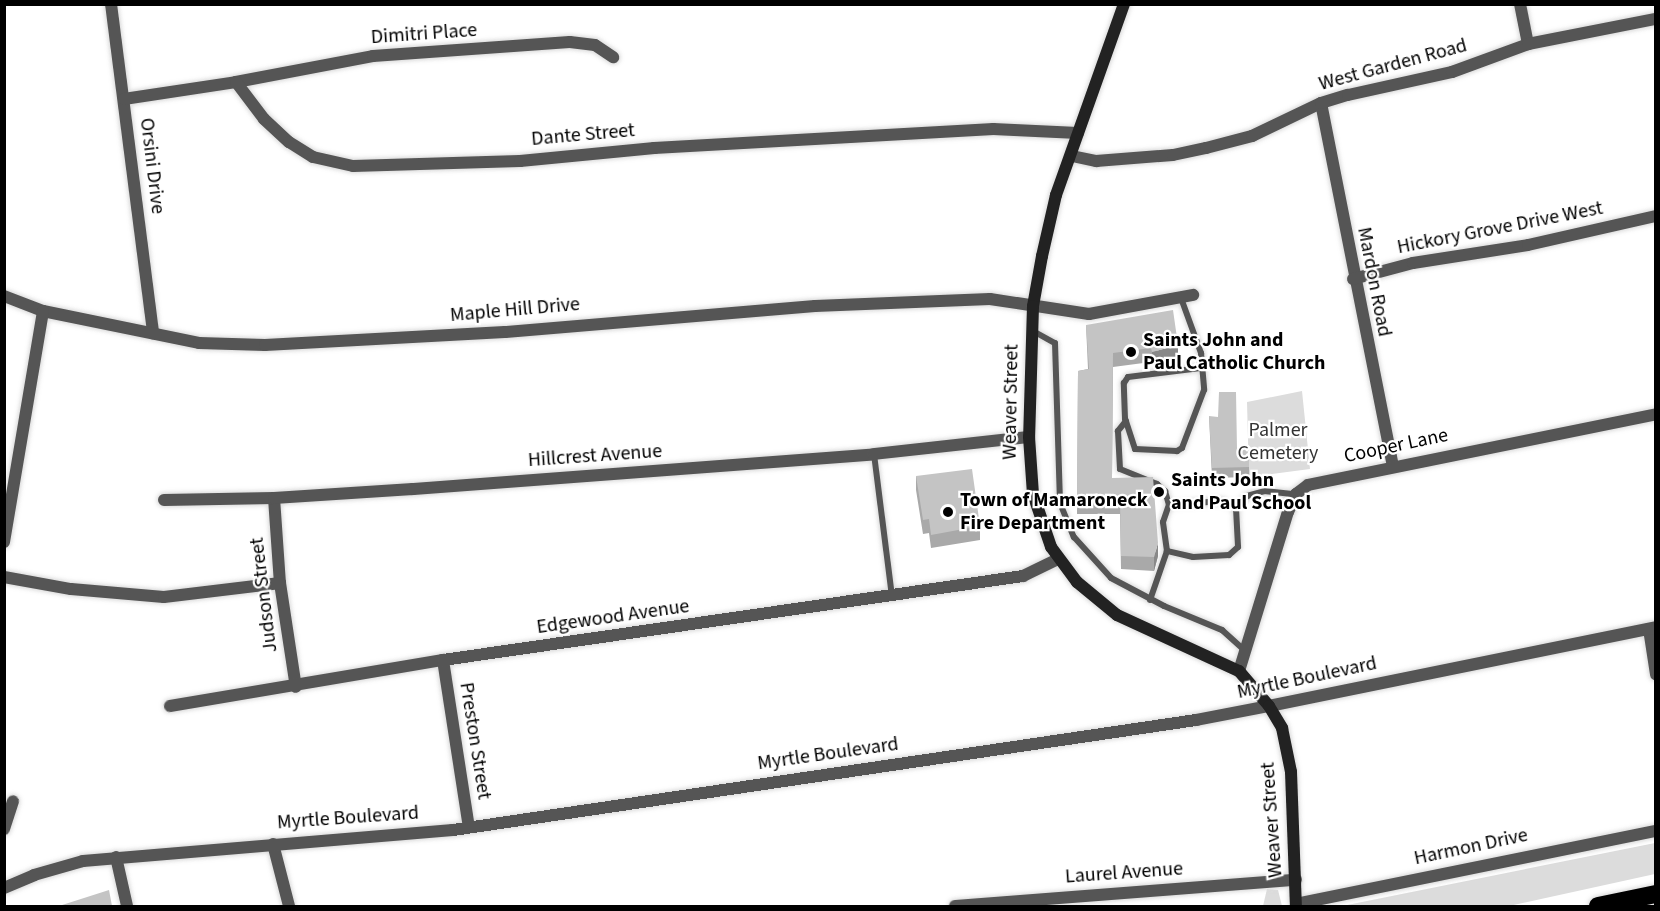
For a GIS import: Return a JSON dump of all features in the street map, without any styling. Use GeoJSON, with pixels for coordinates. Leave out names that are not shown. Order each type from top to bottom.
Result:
{"type":"FeatureCollection","features":[{"type":"Feature","properties":{"kind":"highway"},"geometry":{"type":"LineString","coordinates":[[1598,906],[1656,894]]}},
{"type":"Feature","properties":{"kind":"main road","name":"Weaver Street"},"geometry":{"type":"LineString","coordinates":[[1124,4],[1072,156],[1056,195],[1034,306],[1029,437],[1033,494],[1058,560],[1077,582],[1117,615],[1239,671],[1269,706],[1282,728],[1291,772],[1296,905]]}},
{"type":"Feature","properties":{"kind":"street","name":"Orsini Drive"},"geometry":{"type":"LineString","coordinates":[[111,4],[153,333]]}},
{"type":"Feature","properties":{"kind":"street"},"geometry":{"type":"LineString","coordinates":[[1520,4],[1528,44]]}},
{"type":"Feature","properties":{"kind":"street","name":"West Garden Road"},"geometry":{"type":"LineString","coordinates":[[1072,156],[1096,161],[1184,153],[1251,136],[1321,103],[1452,72],[1528,44],[1656,19]]}},
{"type":"Feature","properties":{"kind":"street","name":"Dimitri Place"},"geometry":{"type":"LineString","coordinates":[[236,82],[373,56],[570,42],[595,45],[613,57]]}},
{"type":"Feature","properties":{"kind":"street"},"geometry":{"type":"LineString","coordinates":[[124,99],[236,82]]}},
{"type":"Feature","properties":{"kind":"street","name":"Dante Street"},"geometry":{"type":"LineString","coordinates":[[236,82],[264,118],[289,142],[313,157],[353,166],[520,161],[654,148],[993,129],[1078,133]]}},
{"type":"Feature","properties":{"kind":"street","name":"Mardon Road"},"geometry":{"type":"LineString","coordinates":[[1321,103],[1353,279],[1393,467]]}},
{"type":"Feature","properties":{"kind":"street","name":"Hickory Grove Drive West"},"geometry":{"type":"LineString","coordinates":[[1353,279],[1413,263],[1528,245],[1656,216]]}},
{"type":"Feature","properties":{"kind":"street","name":"Maple Hill Drive"},"geometry":{"type":"LineString","coordinates":[[4,296],[43,311],[199,343],[265,345],[505,332],[815,306],[990,299],[1089,314],[1187,296]]}},
{"type":"Feature","properties":{"kind":"street"},"geometry":{"type":"LineString","coordinates":[[4,542],[43,311]]}},
{"type":"Feature","properties":{"kind":"street","name":"Cooper Lane"},"geometry":{"type":"LineString","coordinates":[[1296,494],[1308,485],[1656,414]]}},
{"type":"Feature","properties":{"kind":"street","name":"Hillcrest Avenue"},"geometry":{"type":"LineString","coordinates":[[164,500],[274,498],[874,454],[1029,437]]}},
{"type":"Feature","properties":{"kind":"street"},"geometry":{"type":"LineString","coordinates":[[1239,671],[1296,494]]}},
{"type":"Feature","properties":{"kind":"street","name":"Judson Street"},"geometry":{"type":"LineString","coordinates":[[274,498],[280,583],[296,687]]}},
{"type":"Feature","properties":{"kind":"street","name":"Edgewood Avenue"},"geometry":{"type":"LineString","coordinates":[[170,706],[296,687],[443,660],[1023,576],[1058,560]]}},
{"type":"Feature","properties":{"kind":"street"},"geometry":{"type":"LineString","coordinates":[[4,577],[71,589],[164,597],[280,583]]}},
{"type":"Feature","properties":{"kind":"street"},"geometry":{"type":"LineString","coordinates":[[1653,628],[1656,674]]}},
{"type":"Feature","properties":{"kind":"street","name":"Myrtle Boulevard"},"geometry":{"type":"LineString","coordinates":[[4,888],[54,868],[116,856],[469,827],[1196,720],[1653,628]]}},
{"type":"Feature","properties":{"kind":"street","name":"Preston Street"},"geometry":{"type":"LineString","coordinates":[[443,660],[469,827]]}},
{"type":"Feature","properties":{"kind":"street"},"geometry":{"type":"LineString","coordinates":[[4,829],[13,801]]}},
{"type":"Feature","properties":{"kind":"street","name":"Harmon Drive"},"geometry":{"type":"LineString","coordinates":[[1296,905],[1656,831]]}},
{"type":"Feature","properties":{"kind":"street"},"geometry":{"type":"LineString","coordinates":[[273,844],[289,906]]}},
{"type":"Feature","properties":{"kind":"street"},"geometry":{"type":"LineString","coordinates":[[116,856],[127,906]]}},
{"type":"Feature","properties":{"kind":"street","name":"Laurel Avenue"},"geometry":{"type":"LineString","coordinates":[[956,906],[1296,880]]}},
{"type":"Feature","properties":{"kind":"lane"},"geometry":{"type":"LineString","coordinates":[[1187,296],[1201,353],[1200,368],[1204,390],[1177,451],[1135,449],[1126,422],[1124,383],[1128,377],[1200,368]]}},
{"type":"Feature","properties":{"kind":"lane"},"geometry":{"type":"LineString","coordinates":[[1033,331],[1055,343],[1060,503],[1066,522],[1093,562],[1111,578],[1150,600],[1222,630],[1245,651]]}},
{"type":"Feature","properties":{"kind":"lane"},"geometry":{"type":"LineString","coordinates":[[1126,422],[1118,431],[1120,469],[1157,484],[1165,491],[1169,505],[1163,522],[1167,551],[1150,600]]}},
{"type":"Feature","properties":{"kind":"lane"},"geometry":{"type":"LineString","coordinates":[[874,454],[892,596]]}},
{"type":"Feature","properties":{"kind":"lane"},"geometry":{"type":"LineString","coordinates":[[1167,551],[1193,557],[1229,555],[1238,547],[1236,508],[1247,496],[1264,491],[1296,494]]}},
{"type":"Feature","properties":{"kind":"lane"},"geometry":{"type":"LineString","coordinates":[[1169,505],[1222,501],[1236,508]]}},
{"type":"Feature","properties":{"kind":"green space","name":"Palmer Cemetery"},"geometry":{"type":"Polygon","coordinates":[[[1302,391],[1310,469],[1249,477],[1247,402],[1302,391]]]}},
{"type":"Feature","properties":{"kind":"green space"},"geometry":{"type":"Polygon","coordinates":[[[1655,843],[1655,874],[1509,906],[1342,906],[1655,843]]]}},
{"type":"Feature","properties":{"kind":"green space"},"geometry":{"type":"Polygon","coordinates":[[[1267,889],[1278,890],[1282,906],[1263,906],[1267,889]]]}},
{"type":"Feature","properties":{"kind":"building"},"geometry":{"type":"Polygon","coordinates":[[[1173,310],[1178,345],[1152,352],[1151,348],[1113,353],[1112,478],[1153,477],[1158,543],[1154,557],[1121,556],[1120,501],[1077,500],[1078,371],[1089,369],[1086,325],[1173,310]]]}},
{"type":"Feature","properties":{"kind":"building"},"geometry":{"type":"Polygon","coordinates":[[[1219,392],[1236,392],[1237,449],[1249,448],[1249,467],[1212,468],[1209,416],[1218,417],[1219,392]]]}},
{"type":"Feature","properties":{"kind":"building","name":"Town of Mamaroneck Fire Department"},"geometry":{"type":"Polygon","coordinates":[[[972,469],[980,526],[931,535],[929,519],[923,520],[916,476],[972,469]]]}},
{"type":"Feature","properties":{"kind":"building"},"geometry":{"type":"Polygon","coordinates":[[[109,890],[112,906],[59,906],[109,890]]]}},
{"type":"Feature","properties":{"kind":"place","name":"Saints John and Paul Catholic Church"},"geometry":{"type":"Point","coordinates":[1131,352]}},
{"type":"Feature","properties":{"kind":"place","name":"Saints John and Paul School"},"geometry":{"type":"Point","coordinates":[1159,492]}},
{"type":"Feature","properties":{"kind":"place","name":"Town of Mamaroneck Fire Department"},"geometry":{"type":"Point","coordinates":[948,512]}}]}
